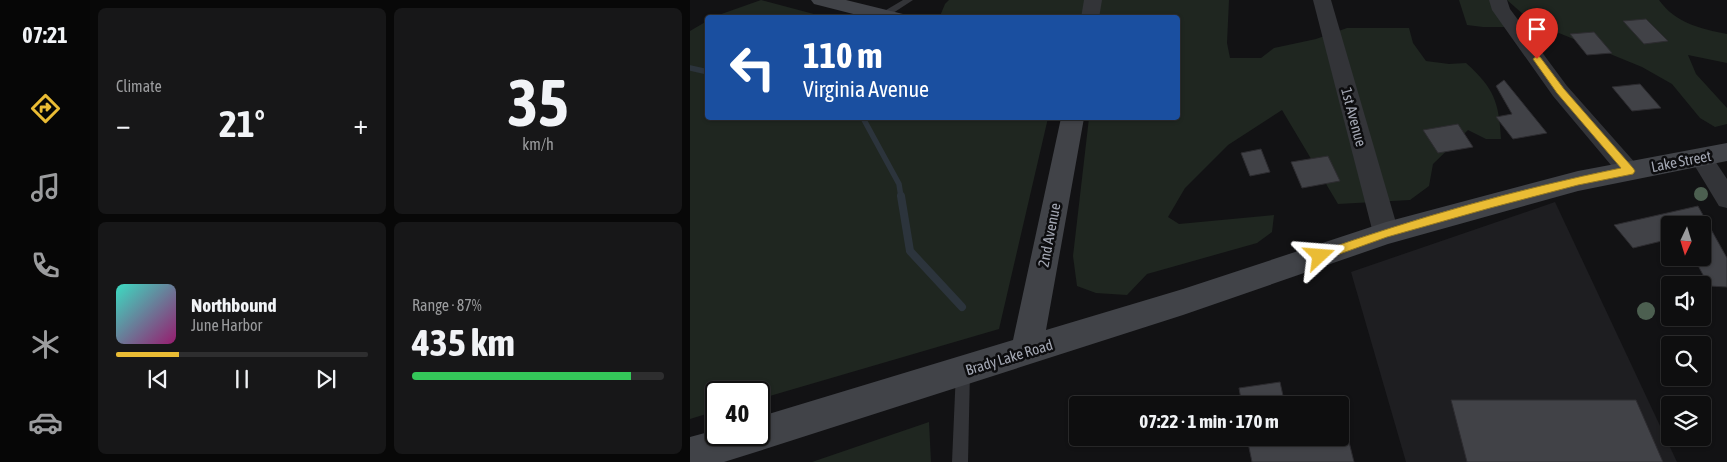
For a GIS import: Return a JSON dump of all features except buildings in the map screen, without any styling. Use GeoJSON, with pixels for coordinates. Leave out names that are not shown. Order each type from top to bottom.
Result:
{"type":"FeatureCollection","features":[{"type":"Feature","properties":{"kind":"street"},"geometry":{"type":"LineString","coordinates":[[821,0],[858,4],[887,15]]}},
{"type":"Feature","properties":{"kind":"street"},"geometry":{"type":"LineString","coordinates":[[1090,15],[1093,0]]}},
{"type":"Feature","properties":{"kind":"street","name":"1st Avenue"},"geometry":{"type":"LineString","coordinates":[[1322,0],[1386,233]]}},
{"type":"Feature","properties":{"kind":"street"},"geometry":{"type":"LineString","coordinates":[[1498,0],[1501,10],[1560,91],[1630,171]]}},
{"type":"Feature","properties":{"kind":"street","name":"2nd Avenue"},"geometry":{"type":"LineString","coordinates":[[1026,352],[1072,120]]}},
{"type":"Feature","properties":{"kind":"street","name":"Lake Street"},"geometry":{"type":"LineString","coordinates":[[1259,277],[1386,233],[1571,183],[1727,152]]}},
{"type":"Feature","properties":{"kind":"street"},"geometry":{"type":"LineString","coordinates":[[1702,158],[1727,199]]}},
{"type":"Feature","properties":{"kind":"street","name":"Brady Lake Road"},"geometry":{"type":"LineString","coordinates":[[770,431],[963,372],[1259,277]]}},
{"type":"Feature","properties":{"kind":"street","name":"Brady Lake Road"},"geometry":{"type":"LineString","coordinates":[[690,455],[720,446]]}},
{"type":"Feature","properties":{"kind":"lane"},"geometry":{"type":"LineString","coordinates":[[891,15],[908,0]]}},
{"type":"Feature","properties":{"kind":"lane"},"geometry":{"type":"LineString","coordinates":[[960,462],[963,372]]}},
{"type":"Feature","properties":{"kind":"shaded area"},"geometry":{"type":"Polygon","coordinates":[[[761,0],[817,15],[719,15],[761,0]]]}},
{"type":"Feature","properties":{"kind":"shaded area"},"geometry":{"type":"Polygon","coordinates":[[[949,0],[1229,0],[1227,43],[1230,58],[1261,58],[1274,48],[1316,39],[1347,28],[1409,28],[1413,43],[1426,61],[1449,64],[1466,63],[1483,80],[1489,88],[1496,105],[1499,115],[1501,139],[1486,139],[1468,130],[1433,164],[1429,186],[1410,200],[1338,204],[1282,110],[1228,145],[1185,188],[1168,217],[1179,224],[1274,215],[1272,232],[1257,243],[1147,274],[1127,295],[1096,293],[1077,286],[1073,256],[1089,120],[1180,120],[1180,15],[940,15],[949,0]]]}},
{"type":"Feature","properties":{"kind":"shaded area"},"geometry":{"type":"Polygon","coordinates":[[[1459,0],[1498,0],[1514,27],[1467,25],[1459,0]]]}},
{"type":"Feature","properties":{"kind":"shaded area"},"geometry":{"type":"Polygon","coordinates":[[[1507,0],[1659,0],[1665,8],[1689,24],[1727,34],[1727,63],[1688,55],[1696,74],[1727,108],[1727,124],[1715,127],[1700,118],[1672,84],[1642,67],[1532,22],[1507,0]]]}},
{"type":"Feature","properties":{"kind":"shaded area"},"geometry":{"type":"Polygon","coordinates":[[[705,22],[705,120],[1048,120],[999,329],[770,396],[770,381],[705,381],[705,414],[690,419],[690,31],[705,22]]]}},
{"type":"Feature","properties":{"kind":"shaded area"},"geometry":{"type":"Polygon","coordinates":[[[1555,202],[1661,428],[1661,446],[1669,446],[1677,462],[1406,462],[1351,272],[1555,202]]]}},
{"type":"Feature","properties":{"kind":"shaded area"},"geometry":{"type":"Polygon","coordinates":[[[929,422],[931,462],[812,462],[929,422]]]}},
{"type":"Feature","properties":{"kind":"waterway"},"geometry":{"type":"LineString","coordinates":[[690,68],[705,71]]}},
{"type":"Feature","properties":{"kind":"waterway"},"geometry":{"type":"LineString","coordinates":[[864,120],[899,184],[901,197]]}},
{"type":"Feature","properties":{"kind":"waterway"},"geometry":{"type":"LineString","coordinates":[[901,196],[910,251],[962,307]]}},
{"type":"Feature","properties":{"kind":"route"},"geometry":{"type":"LineString","coordinates":[[1320,256],[1386,233],[1490,204],[1578,181],[1630,171],[1560,91],[1537,59]]}}]}
